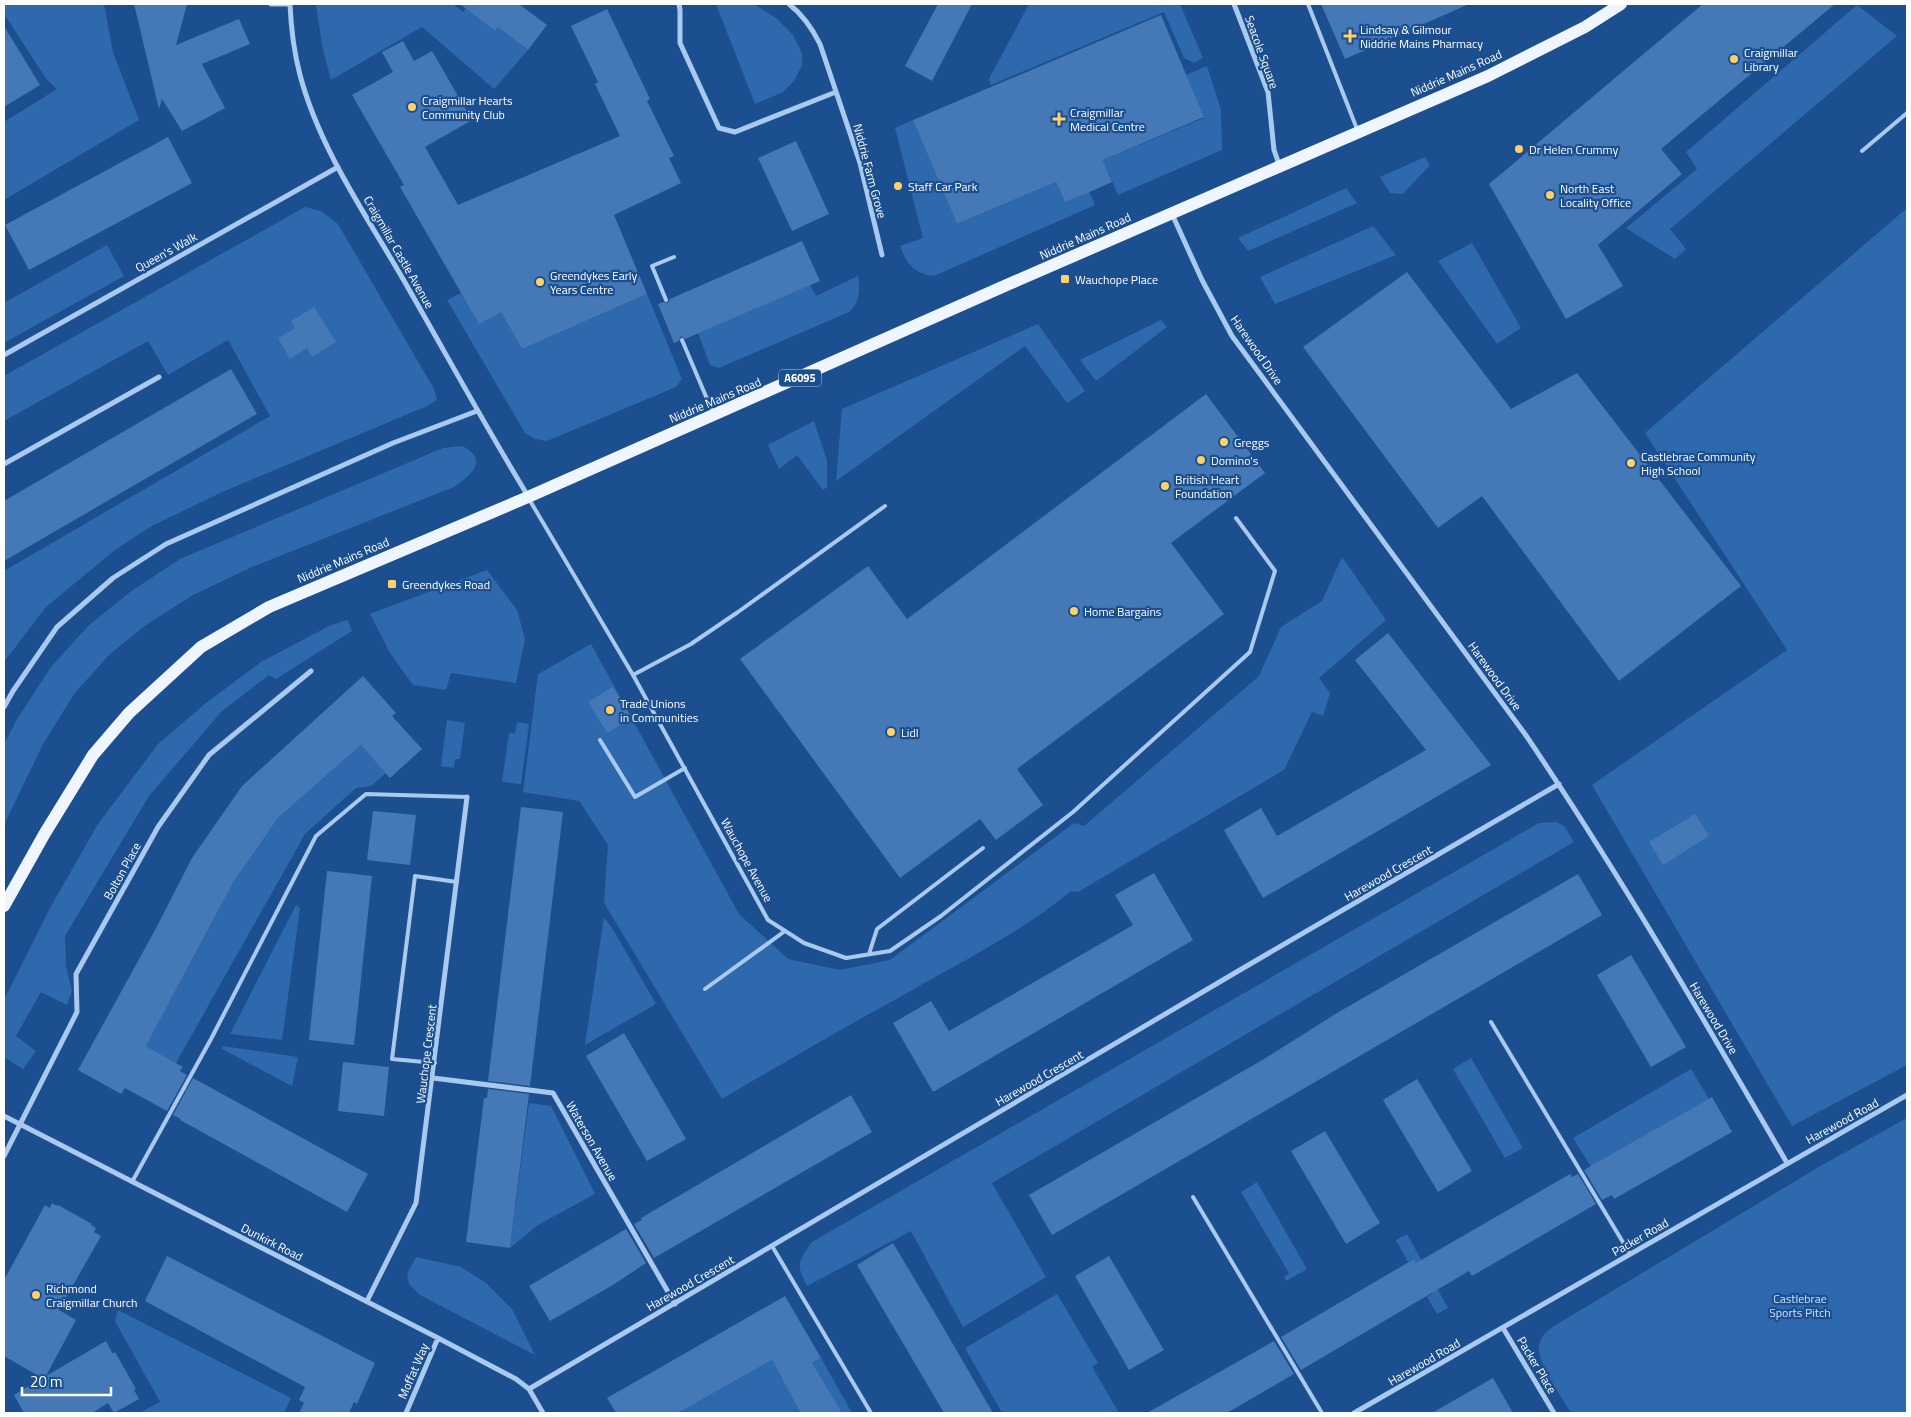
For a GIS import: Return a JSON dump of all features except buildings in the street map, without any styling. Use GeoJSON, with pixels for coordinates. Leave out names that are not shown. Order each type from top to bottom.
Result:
{"type":"FeatureCollection","features":[{"type":"Feature","properties":{"kind":"main road","name":"Niddrie Mains Road"},"geometry":{"type":"LineString","coordinates":[[4,906],[45,833],[94,755],[129,713],[201,647],[269,607],[528,497],[1512,64],[1585,27],[1621,4]]}},
{"type":"Feature","properties":{"kind":"street"},"geometry":{"type":"LineString","coordinates":[[271,4],[290,4]]}},
{"type":"Feature","properties":{"kind":"street","name":"Craigmillar Castle Avenue"},"geometry":{"type":"LineString","coordinates":[[290,4],[293,39],[300,74],[313,113],[338,168],[412,293],[477,412],[528,497]]}},
{"type":"Feature","properties":{"kind":"street"},"geometry":{"type":"LineString","coordinates":[[678,4],[680,10],[680,43],[719,128],[735,132],[836,92]]}},
{"type":"Feature","properties":{"kind":"street","name":"Niddrie Farm Grove"},"geometry":{"type":"LineString","coordinates":[[789,4],[799,12],[812,28],[820,44],[860,163],[882,256]]}},
{"type":"Feature","properties":{"kind":"street","name":"Seacole Square"},"geometry":{"type":"LineString","coordinates":[[1234,4],[1268,92],[1274,150],[1280,167]]}},
{"type":"Feature","properties":{"kind":"street","name":"Queen's Walk"},"geometry":{"type":"LineString","coordinates":[[4,354],[338,168]]}},
{"type":"Feature","properties":{"kind":"street","name":"Harewood Drive"},"geometry":{"type":"LineString","coordinates":[[1172,214],[1202,280],[1232,336],[1525,734],[1559,784],[1715,1038],[1787,1163]]}},
{"type":"Feature","properties":{"kind":"street"},"geometry":{"type":"LineString","coordinates":[[4,464],[159,377]]}},
{"type":"Feature","properties":{"kind":"street"},"geometry":{"type":"LineString","coordinates":[[4,707],[12,691],[58,627],[113,578],[166,544],[394,443],[477,412]]}},
{"type":"Feature","properties":{"kind":"street","name":"Bolton Place"},"geometry":{"type":"LineString","coordinates":[[20,1125],[77,1012],[76,974],[158,827],[209,755],[311,671]]}},
{"type":"Feature","properties":{"kind":"street","name":"Harewood Crescent"},"geometry":{"type":"LineString","coordinates":[[529,1390],[1245,967],[1559,784]]}},
{"type":"Feature","properties":{"kind":"street","name":"Wauchope Crescent"},"geometry":{"type":"LineString","coordinates":[[367,1301],[416,1203],[467,798]]}},
{"type":"Feature","properties":{"kind":"street","name":"Waterson Avenue"},"geometry":{"type":"LineString","coordinates":[[433,1078],[553,1093],[675,1304]]}},
{"type":"Feature","properties":{"kind":"street","name":"Harewood Road"},"geometry":{"type":"LineString","coordinates":[[1787,1163],[1907,1095]]}},
{"type":"Feature","properties":{"kind":"street","name":"Dunkirk Road"},"geometry":{"type":"LineString","coordinates":[[4,1116],[438,1338],[516,1379],[529,1390]]}},
{"type":"Feature","properties":{"kind":"street"},"geometry":{"type":"LineString","coordinates":[[4,1156],[20,1125]]}},
{"type":"Feature","properties":{"kind":"street","name":"Packer Road"},"geometry":{"type":"LineString","coordinates":[[1503,1328],[1787,1163]]}},
{"type":"Feature","properties":{"kind":"street","name":"Harewood Road"},"geometry":{"type":"LineString","coordinates":[[1354,1413],[1503,1328]]}},
{"type":"Feature","properties":{"kind":"street","name":"Packer Place"},"geometry":{"type":"LineString","coordinates":[[1503,1328],[1554,1413]]}},
{"type":"Feature","properties":{"kind":"street","name":"Moffat Way"},"geometry":{"type":"LineString","coordinates":[[406,1413],[438,1338]]}},
{"type":"Feature","properties":{"kind":"street"},"geometry":{"type":"LineString","coordinates":[[529,1390],[543,1413]]}},
{"type":"Feature","properties":{"kind":"lane"},"geometry":{"type":"LineString","coordinates":[[1308,4],[1358,131]]}},
{"type":"Feature","properties":{"kind":"lane"},"geometry":{"type":"LineString","coordinates":[[1862,151],[1907,113]]}},
{"type":"Feature","properties":{"kind":"lane"},"geometry":{"type":"LineString","coordinates":[[666,300],[652,266],[674,257]]}},
{"type":"Feature","properties":{"kind":"lane"},"geometry":{"type":"LineString","coordinates":[[682,340],[714,415]]}},
{"type":"Feature","properties":{"kind":"lane","name":"Wauchope Avenue"},"geometry":{"type":"LineString","coordinates":[[528,497],[633,675],[768,920],[804,943],[846,958],[890,951],[941,916],[1072,812],[1250,652],[1275,571],[1236,518]]}},
{"type":"Feature","properties":{"kind":"lane"},"geometry":{"type":"LineString","coordinates":[[633,675],[691,644],[885,506]]}},
{"type":"Feature","properties":{"kind":"lane"},"geometry":{"type":"LineString","coordinates":[[600,740],[636,797],[685,768]]}},
{"type":"Feature","properties":{"kind":"lane"},"geometry":{"type":"LineString","coordinates":[[132,1182],[212,1040],[316,836],[366,794],[467,798]]}},
{"type":"Feature","properties":{"kind":"lane"},"geometry":{"type":"LineString","coordinates":[[869,954],[877,929],[983,848]]}},
{"type":"Feature","properties":{"kind":"lane"},"geometry":{"type":"LineString","coordinates":[[435,1063],[392,1059],[414,876],[457,882]]}},
{"type":"Feature","properties":{"kind":"lane"},"geometry":{"type":"LineString","coordinates":[[705,989],[785,931]]}},
{"type":"Feature","properties":{"kind":"lane"},"geometry":{"type":"LineString","coordinates":[[1491,1022],[1630,1254]]}},
{"type":"Feature","properties":{"kind":"lane"},"geometry":{"type":"LineString","coordinates":[[1193,1197],[1322,1413]]}},
{"type":"Feature","properties":{"kind":"lane"},"geometry":{"type":"LineString","coordinates":[[772,1246],[871,1413]]}},
{"type":"Feature","properties":{"kind":"green space"},"geometry":{"type":"Polygon","coordinates":[[[4,4],[104,4],[113,52],[139,120],[4,200],[4,122],[57,89],[47,80],[4,14],[4,4]]]}},
{"type":"Feature","properties":{"kind":"green space"},"geometry":{"type":"Polygon","coordinates":[[[316,4],[453,4],[463,12],[466,8],[495,31],[498,27],[528,50],[494,89],[422,27],[331,80],[322,45],[316,4]]]}},
{"type":"Feature","properties":{"kind":"green space"},"geometry":{"type":"Polygon","coordinates":[[[716,4],[754,4],[776,18],[793,35],[802,53],[802,65],[794,81],[783,92],[755,104],[716,4]]]}},
{"type":"Feature","properties":{"kind":"green space"},"geometry":{"type":"Polygon","coordinates":[[[1029,4],[1180,4],[1203,58],[1194,63],[1184,58],[1164,12],[991,85],[989,79],[1029,4]]]}},
{"type":"Feature","properties":{"kind":"green space"},"geometry":{"type":"Polygon","coordinates":[[[1857,5],[1897,36],[1670,229],[1686,249],[1675,259],[1626,228],[1697,169],[1686,152],[1857,5]]]}},
{"type":"Feature","properties":{"kind":"green space"},"geometry":{"type":"Polygon","coordinates":[[[1207,66],[1221,110],[1222,150],[1118,195],[1103,160],[1204,118],[1186,75],[1207,66]]]}},
{"type":"Feature","properties":{"kind":"green space"},"geometry":{"type":"Polygon","coordinates":[[[913,120],[957,224],[1056,182],[1065,202],[1089,191],[1095,205],[934,276],[922,273],[908,263],[900,246],[923,238],[895,128],[913,120]]]}},
{"type":"Feature","properties":{"kind":"green space"},"geometry":{"type":"Polygon","coordinates":[[[1425,157],[1430,165],[1403,194],[1390,193],[1380,177],[1425,157]]]}},
{"type":"Feature","properties":{"kind":"green space"},"geometry":{"type":"Polygon","coordinates":[[[1346,188],[1357,203],[1248,251],[1238,238],[1346,188]]]}},
{"type":"Feature","properties":{"kind":"green space"},"geometry":{"type":"Polygon","coordinates":[[[305,207],[321,211],[338,224],[434,389],[437,400],[427,406],[220,493],[150,527],[115,550],[46,607],[4,662],[4,571],[270,416],[228,340],[168,375],[148,341],[4,421],[4,376],[305,207]]]}},
{"type":"Feature","properties":{"kind":"green space"},"geometry":{"type":"Polygon","coordinates":[[[1907,208],[1907,1065],[1792,1126],[1592,785],[1787,650],[1645,433],[1907,208]]]}},
{"type":"Feature","properties":{"kind":"green space"},"geometry":{"type":"Polygon","coordinates":[[[1373,226],[1396,255],[1275,304],[1260,277],[1373,226]]]}},
{"type":"Feature","properties":{"kind":"green space"},"geometry":{"type":"Polygon","coordinates":[[[1472,243],[1521,328],[1497,344],[1438,261],[1472,243]]]}},
{"type":"Feature","properties":{"kind":"green space"},"geometry":{"type":"Polygon","coordinates":[[[107,245],[124,276],[4,343],[4,303],[107,245]]]}},
{"type":"Feature","properties":{"kind":"green space"},"geometry":{"type":"Polygon","coordinates":[[[858,276],[858,296],[853,308],[849,312],[719,368],[710,365],[698,333],[810,285],[816,296],[858,276]]]}},
{"type":"Feature","properties":{"kind":"green space"},"geometry":{"type":"Polygon","coordinates":[[[461,293],[501,312],[522,349],[647,294],[682,379],[676,387],[547,441],[535,439],[525,433],[447,300],[461,293]]]}},
{"type":"Feature","properties":{"kind":"green space"},"geometry":{"type":"Polygon","coordinates":[[[1161,320],[1167,327],[1096,381],[1080,360],[1161,320]]]}},
{"type":"Feature","properties":{"kind":"green space"},"geometry":{"type":"Polygon","coordinates":[[[1038,324],[1085,391],[1067,403],[1025,346],[836,481],[842,409],[1038,324]]]}},
{"type":"Feature","properties":{"kind":"green space"},"geometry":{"type":"Polygon","coordinates":[[[814,421],[827,460],[827,487],[823,490],[797,455],[779,469],[768,445],[814,421]]]}},
{"type":"Feature","properties":{"kind":"green space"},"geometry":{"type":"Polygon","coordinates":[[[462,446],[475,456],[476,462],[472,472],[454,487],[252,567],[193,595],[146,625],[110,654],[74,694],[42,746],[4,825],[4,744],[17,719],[51,667],[88,626],[130,592],[180,559],[443,448],[462,446]]]}},
{"type":"Feature","properties":{"kind":"green space"},"geometry":{"type":"Polygon","coordinates":[[[1342,557],[1386,620],[1319,678],[1330,693],[1323,716],[1312,712],[1284,770],[1078,892],[1071,891],[1033,920],[992,945],[722,1099],[604,903],[608,845],[579,801],[523,792],[538,674],[591,644],[739,914],[788,959],[840,970],[890,960],[1074,823],[1084,826],[1259,676],[1281,627],[1322,601],[1342,557]]]}},
{"type":"Feature","properties":{"kind":"green space"},"geometry":{"type":"Polygon","coordinates":[[[487,570],[517,610],[525,639],[516,683],[451,673],[446,690],[413,685],[390,653],[370,614],[487,570]]]}},
{"type":"Feature","properties":{"kind":"green space"},"geometry":{"type":"Polygon","coordinates":[[[348,620],[352,631],[276,679],[269,675],[222,711],[149,796],[65,936],[66,966],[72,991],[67,1005],[41,992],[16,1036],[36,1051],[23,1069],[4,1057],[4,1000],[49,910],[98,824],[158,744],[206,703],[261,662],[331,625],[348,620]]]}},
{"type":"Feature","properties":{"kind":"green space"},"geometry":{"type":"Polygon","coordinates":[[[447,720],[465,723],[460,759],[455,759],[454,768],[441,766],[447,720]]]}},
{"type":"Feature","properties":{"kind":"green space"},"geometry":{"type":"Polygon","coordinates":[[[517,722],[529,724],[521,784],[502,782],[509,733],[515,734],[517,722]]]}},
{"type":"Feature","properties":{"kind":"green space"},"geometry":{"type":"Polygon","coordinates":[[[361,745],[386,773],[371,786],[356,788],[305,834],[176,1063],[146,1046],[233,883],[278,818],[361,745]]]}},
{"type":"Feature","properties":{"kind":"green space"},"geometry":{"type":"Polygon","coordinates":[[[1556,822],[1564,826],[1574,842],[992,1183],[1046,1277],[963,1327],[911,1231],[807,1286],[801,1273],[800,1264],[803,1255],[812,1242],[1539,823],[1556,822]]]}},
{"type":"Feature","properties":{"kind":"green space"},"geometry":{"type":"Polygon","coordinates":[[[296,905],[300,908],[282,1040],[230,1034],[296,905]]]}},
{"type":"Feature","properties":{"kind":"green space"},"geometry":{"type":"Polygon","coordinates":[[[604,917],[656,1004],[585,1045],[604,917]]]}},
{"type":"Feature","properties":{"kind":"green space"},"geometry":{"type":"Polygon","coordinates":[[[223,1046],[298,1057],[292,1086],[222,1049],[223,1046]]]}},
{"type":"Feature","properties":{"kind":"green space"},"geometry":{"type":"Polygon","coordinates":[[[1471,1058],[1523,1148],[1505,1158],[1453,1069],[1471,1058]]]}},
{"type":"Feature","properties":{"kind":"green space"},"geometry":{"type":"Polygon","coordinates":[[[1691,1069],[1709,1099],[1591,1167],[1573,1138],[1691,1069]]]}},
{"type":"Feature","properties":{"kind":"green space"},"geometry":{"type":"Polygon","coordinates":[[[529,1103],[551,1106],[595,1194],[538,1225],[510,1248],[529,1103]]]}},
{"type":"Feature","properties":{"kind":"green space","name":"Castlebrae Sports Pitch"},"geometry":{"type":"Polygon","coordinates":[[[1907,1118],[1907,1413],[1571,1413],[1541,1360],[1539,1345],[1541,1339],[1549,1330],[1822,1165],[1907,1118]]]}},
{"type":"Feature","properties":{"kind":"green space"},"geometry":{"type":"Polygon","coordinates":[[[1257,1182],[1307,1269],[1286,1281],[1284,1277],[1289,1273],[1241,1192],[1257,1182]]]}},
{"type":"Feature","properties":{"kind":"green space"},"geometry":{"type":"Polygon","coordinates":[[[1407,1234],[1448,1308],[1437,1314],[1427,1297],[1433,1293],[1414,1259],[1408,1262],[1396,1240],[1407,1234]]]}},
{"type":"Feature","properties":{"kind":"green space"},"geometry":{"type":"Polygon","coordinates":[[[416,1257],[461,1267],[486,1283],[512,1309],[535,1355],[420,1295],[409,1284],[407,1274],[416,1257]]]}},
{"type":"Feature","properties":{"kind":"green space"},"geometry":{"type":"Polygon","coordinates":[[[1057,1294],[1098,1363],[1092,1367],[1119,1413],[1002,1413],[965,1348],[1057,1294]]]}},
{"type":"Feature","properties":{"kind":"green space"},"geometry":{"type":"Polygon","coordinates":[[[118,1310],[291,1398],[284,1413],[139,1413],[160,1402],[115,1321],[118,1310]]]}},
{"type":"Feature","properties":{"kind":"green space"},"geometry":{"type":"Polygon","coordinates":[[[821,1358],[852,1413],[678,1413],[772,1360],[783,1380],[821,1358]]]}},
{"type":"Feature","properties":{"kind":"place","name":"Lindsay & Gilmour Niddrie Mains Pharmacy"},"geometry":{"type":"Point","coordinates":[1350,36]}},
{"type":"Feature","properties":{"kind":"place","name":"Craigmillar Library"},"geometry":{"type":"Point","coordinates":[1734,59]}},
{"type":"Feature","properties":{"kind":"place","name":"Craigmillar Hearts Community Club"},"geometry":{"type":"Point","coordinates":[412,107]}},
{"type":"Feature","properties":{"kind":"place","name":"Craigmillar Medical Centre"},"geometry":{"type":"Point","coordinates":[1059,119]}},
{"type":"Feature","properties":{"kind":"place","name":"Dr Helen Crummy"},"geometry":{"type":"Point","coordinates":[1519,149]}},
{"type":"Feature","properties":{"kind":"place","name":"Staff Car Park"},"geometry":{"type":"Point","coordinates":[898,186]}},
{"type":"Feature","properties":{"kind":"place","name":"North East Locality Office"},"geometry":{"type":"Point","coordinates":[1550,195]}},
{"type":"Feature","properties":{"kind":"place","name":"Wauchope Place"},"geometry":{"type":"Point","coordinates":[1065,279]}},
{"type":"Feature","properties":{"kind":"place","name":"Greendykes Early Years Centre"},"geometry":{"type":"Point","coordinates":[540,282]}},
{"type":"Feature","properties":{"kind":"place","name":"Greggs"},"geometry":{"type":"Point","coordinates":[1224,442]}},
{"type":"Feature","properties":{"kind":"place","name":"Domino's"},"geometry":{"type":"Point","coordinates":[1201,460]}},
{"type":"Feature","properties":{"kind":"place","name":"Castlebrae Community High School"},"geometry":{"type":"Point","coordinates":[1631,463]}},
{"type":"Feature","properties":{"kind":"place","name":"British Heart Foundation"},"geometry":{"type":"Point","coordinates":[1165,486]}},
{"type":"Feature","properties":{"kind":"place","name":"Greendykes Road"},"geometry":{"type":"Point","coordinates":[392,584]}},
{"type":"Feature","properties":{"kind":"place","name":"Home Bargains"},"geometry":{"type":"Point","coordinates":[1074,611]}},
{"type":"Feature","properties":{"kind":"place","name":"Trade Unions in Communities"},"geometry":{"type":"Point","coordinates":[610,710]}},
{"type":"Feature","properties":{"kind":"place","name":"Lidl"},"geometry":{"type":"Point","coordinates":[891,732]}},
{"type":"Feature","properties":{"kind":"place","name":"Richmond Craigmillar Church"},"geometry":{"type":"Point","coordinates":[36,1295]}}]}
